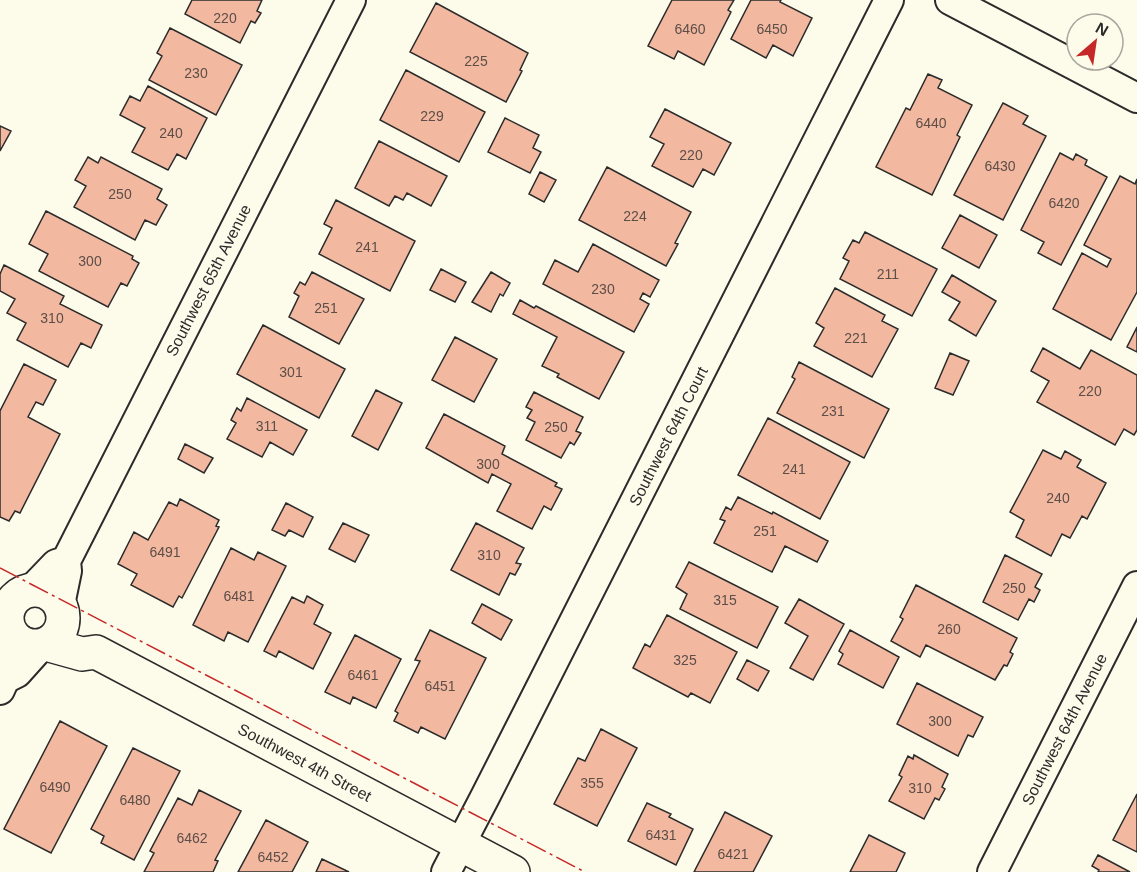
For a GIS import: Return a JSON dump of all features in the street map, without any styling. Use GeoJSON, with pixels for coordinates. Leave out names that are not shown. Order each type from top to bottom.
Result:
{"type":"FeatureCollection","features":[{"type":"Feature","properties":{"kind":"street","name":"Southwest 65th Avenue"},"geometry":{"type":"LineString","coordinates":[[62,609],[67,571],[66,561],[351,0]]}},
{"type":"Feature","properties":{"kind":"street","name":"Southwest 64th Court"},"geometry":{"type":"LineString","coordinates":[[453,858],[889,0]]}},
{"type":"Feature","properties":{"kind":"street"},"geometry":{"type":"LineString","coordinates":[[950,0],[1137,98]]}},
{"type":"Feature","properties":{"kind":"street","name":"Southwest 65th Avenue"},"geometry":{"type":"LineString","coordinates":[[18,590],[56,564],[66,561]]}},
{"type":"Feature","properties":{"kind":"street","name":"Southwest 64th Avenue"},"geometry":{"type":"LineString","coordinates":[[992,872],[1137,586]]}},
{"type":"Feature","properties":{"kind":"street","name":"Southwest 4th Street"},"geometry":{"type":"LineString","coordinates":[[18,590],[40,590],[48,593],[82,634],[91,641],[96,652],[453,858],[513,872]]}},
{"type":"Feature","properties":{"kind":"street"},"geometry":{"type":"LineString","coordinates":[[3,684],[7,612],[18,590]]}},
{"type":"Feature","properties":{"kind":"street"},"geometry":{"type":"LineString","coordinates":[[3,684],[17,673],[44,644],[53,639],[62,627],[62,609]]}},
{"type":"Feature","properties":{"kind":"street","name":"Southwest 4th Street"},"geometry":{"type":"LineString","coordinates":[[6,622],[16,638],[33,646],[44,644],[82,654],[96,652]]}},
{"type":"Feature","properties":{"kind":"building"},"geometry":{"type":"Polygon","coordinates":[[[192,0],[262,0],[257,11],[261,13],[255,23],[251,21],[240,43],[185,14],[192,0]]]}},
{"type":"Feature","properties":{"kind":"building"},"geometry":{"type":"Polygon","coordinates":[[[672,0],[734,0],[728,10],[731,12],[704,65],[678,51],[674,59],[648,46],[672,0]]]}},
{"type":"Feature","properties":{"kind":"building"},"geometry":{"type":"Polygon","coordinates":[[[751,0],[781,0],[780,2],[812,18],[793,56],[773,45],[766,58],[731,39],[751,0]]]}},
{"type":"Feature","properties":{"kind":"building"},"geometry":{"type":"Polygon","coordinates":[[[436,3],[528,53],[520,70],[522,71],[506,102],[410,52],[436,3]]]}},
{"type":"Feature","properties":{"kind":"building"},"geometry":{"type":"Polygon","coordinates":[[[170,28],[242,65],[216,115],[149,80],[162,56],[157,53],[170,28]]]}},
{"type":"Feature","properties":{"kind":"building"},"geometry":{"type":"Polygon","coordinates":[[[406,70],[485,112],[459,162],[380,120],[406,70]]]}},
{"type":"Feature","properties":{"kind":"building"},"geometry":{"type":"Polygon","coordinates":[[[928,74],[942,80],[938,88],[972,105],[957,135],[960,137],[932,195],[876,167],[906,108],[910,110],[928,74]]]}},
{"type":"Feature","properties":{"kind":"building"},"geometry":{"type":"Polygon","coordinates":[[[148,86],[207,118],[186,159],[177,154],[168,170],[132,152],[145,128],[120,115],[130,96],[140,101],[148,86]]]}},
{"type":"Feature","properties":{"kind":"building"},"geometry":{"type":"Polygon","coordinates":[[[1003,103],[1028,116],[1023,124],[1046,136],[1003,220],[954,195],[1003,103]]]}},
{"type":"Feature","properties":{"kind":"building"},"geometry":{"type":"Polygon","coordinates":[[[665,109],[731,143],[714,175],[703,169],[693,187],[652,166],[664,144],[650,137],[665,109]]]}},
{"type":"Feature","properties":{"kind":"building"},"geometry":{"type":"Polygon","coordinates":[[[505,118],[539,135],[533,148],[541,152],[530,173],[488,152],[505,118]]]}},
{"type":"Feature","properties":{"kind":"building"},"geometry":{"type":"Polygon","coordinates":[[[0,126],[11,131],[0,151],[0,126]]]}},
{"type":"Feature","properties":{"kind":"building"},"geometry":{"type":"Polygon","coordinates":[[[379,141],[447,176],[431,206],[407,193],[403,200],[395,196],[389,206],[355,188],[379,141]]]}},
{"type":"Feature","properties":{"kind":"building"},"geometry":{"type":"Polygon","coordinates":[[[1060,153],[1073,160],[1076,154],[1087,160],[1085,165],[1107,177],[1061,265],[1038,253],[1044,242],[1021,230],[1060,153]]]}},
{"type":"Feature","properties":{"kind":"building"},"geometry":{"type":"Polygon","coordinates":[[[88,157],[98,163],[101,157],[162,189],[157,199],[167,205],[156,225],[145,220],[135,240],[74,207],[86,186],[75,180],[88,157]]]}},
{"type":"Feature","properties":{"kind":"building"},"geometry":{"type":"Polygon","coordinates":[[[607,167],[691,212],[666,266],[579,220],[607,167]]]}},
{"type":"Feature","properties":{"kind":"building"},"geometry":{"type":"Polygon","coordinates":[[[540,172],[556,180],[544,202],[529,194],[540,172]]]}},
{"type":"Feature","properties":{"kind":"building"},"geometry":{"type":"Polygon","coordinates":[[[1120,176],[1135,184],[1137,179],[1137,292],[1111,340],[1053,309],[1082,253],[1107,267],[1111,259],[1084,245],[1120,176]]]}},
{"type":"Feature","properties":{"kind":"building"},"geometry":{"type":"Polygon","coordinates":[[[336,200],[415,241],[390,291],[319,254],[332,228],[324,224],[336,200]]]}},
{"type":"Feature","properties":{"kind":"building"},"geometry":{"type":"Polygon","coordinates":[[[46,211],[133,256],[132,259],[139,263],[127,286],[121,283],[108,307],[39,271],[48,254],[29,244],[46,211]]]}},
{"type":"Feature","properties":{"kind":"building"},"geometry":{"type":"Polygon","coordinates":[[[960,215],[997,235],[979,268],[942,248],[960,215]]]}},
{"type":"Feature","properties":{"kind":"building"},"geometry":{"type":"Polygon","coordinates":[[[865,232],[937,269],[912,316],[840,279],[849,261],[843,258],[853,240],[859,243],[865,232]]]}},
{"type":"Feature","properties":{"kind":"building"},"geometry":{"type":"Polygon","coordinates":[[[593,244],[659,280],[650,297],[643,293],[640,299],[649,304],[634,332],[543,284],[555,260],[578,272],[593,244]]]}},
{"type":"Feature","properties":{"kind":"building"},"geometry":{"type":"Polygon","coordinates":[[[4,265],[64,296],[60,304],[102,325],[91,348],[81,343],[68,367],[17,340],[26,323],[7,313],[15,299],[0,291],[0,274],[4,265]]]}},
{"type":"Feature","properties":{"kind":"building"},"geometry":{"type":"Polygon","coordinates":[[[441,269],[466,282],[455,302],[430,290],[441,269]]]}},
{"type":"Feature","properties":{"kind":"building"},"geometry":{"type":"Polygon","coordinates":[[[312,272],[364,299],[339,344],[289,317],[299,296],[294,293],[300,282],[305,285],[312,272]]]}},
{"type":"Feature","properties":{"kind":"building"},"geometry":{"type":"Polygon","coordinates":[[[491,272],[510,283],[503,296],[500,294],[491,312],[472,302],[491,272]]]}},
{"type":"Feature","properties":{"kind":"building"},"geometry":{"type":"Polygon","coordinates":[[[952,275],[996,301],[976,336],[949,320],[960,302],[942,292],[952,275]]]}},
{"type":"Feature","properties":{"kind":"building"},"geometry":{"type":"Polygon","coordinates":[[[835,288],[885,315],[882,321],[898,329],[872,377],[814,346],[824,328],[816,323],[835,288]]]}},
{"type":"Feature","properties":{"kind":"building"},"geometry":{"type":"Polygon","coordinates":[[[520,300],[624,352],[599,399],[557,377],[559,374],[542,366],[557,337],[513,314],[520,300]]]}},
{"type":"Feature","properties":{"kind":"building"},"geometry":{"type":"Polygon","coordinates":[[[263,325],[345,369],[319,418],[237,374],[263,325]]]}},
{"type":"Feature","properties":{"kind":"building"},"geometry":{"type":"Polygon","coordinates":[[[1137,327],[1137,352],[1127,347],[1137,327]]]}},
{"type":"Feature","properties":{"kind":"building"},"geometry":{"type":"Polygon","coordinates":[[[455,337],[497,359],[474,402],[432,380],[455,337]]]}},
{"type":"Feature","properties":{"kind":"building"},"geometry":{"type":"Polygon","coordinates":[[[1043,348],[1080,369],[1091,350],[1137,375],[1137,430],[1134,435],[1124,429],[1115,445],[1037,402],[1049,381],[1031,371],[1043,348]]]}},
{"type":"Feature","properties":{"kind":"building"},"geometry":{"type":"Polygon","coordinates":[[[950,353],[969,361],[953,395],[935,388],[950,353]]]}},
{"type":"Feature","properties":{"kind":"building"},"geometry":{"type":"Polygon","coordinates":[[[799,362],[889,409],[864,458],[777,413],[795,379],[792,377],[799,362]]]}},
{"type":"Feature","properties":{"kind":"building"},"geometry":{"type":"Polygon","coordinates":[[[24,364],[56,380],[43,405],[36,402],[28,417],[60,434],[20,513],[15,511],[9,521],[0,517],[0,411],[24,364]]]}},
{"type":"Feature","properties":{"kind":"building"},"geometry":{"type":"Polygon","coordinates":[[[376,390],[402,403],[378,450],[352,436],[376,390]]]}},
{"type":"Feature","properties":{"kind":"building"},"geometry":{"type":"Polygon","coordinates":[[[534,392],[583,417],[576,431],[581,433],[574,445],[570,442],[561,458],[526,440],[535,422],[527,418],[532,410],[526,407],[534,392]]]}},
{"type":"Feature","properties":{"kind":"building"},"geometry":{"type":"Polygon","coordinates":[[[247,398],[307,430],[293,455],[270,442],[262,457],[227,439],[236,423],[231,420],[237,408],[241,411],[247,398]]]}},
{"type":"Feature","properties":{"kind":"building"},"geometry":{"type":"Polygon","coordinates":[[[444,414],[505,446],[502,454],[557,483],[555,486],[562,489],[551,510],[544,506],[532,529],[497,511],[511,484],[492,474],[488,483],[426,448],[444,414]]]}},
{"type":"Feature","properties":{"kind":"building"},"geometry":{"type":"Polygon","coordinates":[[[768,418],[850,462],[820,519],[738,475],[768,418]]]}},
{"type":"Feature","properties":{"kind":"building"},"geometry":{"type":"Polygon","coordinates":[[[185,444],[213,458],[204,473],[178,459],[185,444]]]}},
{"type":"Feature","properties":{"kind":"building"},"geometry":{"type":"Polygon","coordinates":[[[1043,450],[1061,459],[1065,451],[1081,460],[1077,467],[1106,483],[1087,519],[1082,516],[1070,538],[1062,534],[1051,556],[1016,537],[1024,520],[1010,512],[1043,450]]]}},
{"type":"Feature","properties":{"kind":"building"},"geometry":{"type":"Polygon","coordinates":[[[738,497],[772,514],[773,512],[828,541],[817,562],[785,546],[772,572],[714,543],[725,521],[720,519],[726,507],[731,510],[738,497]]]}},
{"type":"Feature","properties":{"kind":"building"},"geometry":{"type":"Polygon","coordinates":[[[180,499],[219,520],[216,526],[219,527],[182,598],[179,596],[173,607],[131,585],[137,574],[118,564],[134,532],[148,540],[169,502],[177,506],[180,499]]]}},
{"type":"Feature","properties":{"kind":"building"},"geometry":{"type":"Polygon","coordinates":[[[286,503],[313,517],[303,537],[289,530],[285,536],[272,530],[286,503]]]}},
{"type":"Feature","properties":{"kind":"building"},"geometry":{"type":"Polygon","coordinates":[[[343,523],[369,535],[355,562],[329,549],[343,523]]]}},
{"type":"Feature","properties":{"kind":"building"},"geometry":{"type":"Polygon","coordinates":[[[476,523],[524,548],[516,563],[521,564],[515,575],[510,573],[499,595],[451,570],[476,523]]]}},
{"type":"Feature","properties":{"kind":"building"},"geometry":{"type":"Polygon","coordinates":[[[231,548],[254,560],[258,552],[286,566],[248,642],[228,632],[224,641],[193,625],[231,548]]]}},
{"type":"Feature","properties":{"kind":"building"},"geometry":{"type":"Polygon","coordinates":[[[1005,555],[1042,574],[1035,587],[1040,590],[1034,602],[1029,599],[1018,620],[983,602],[1005,555]]]}},
{"type":"Feature","properties":{"kind":"building"},"geometry":{"type":"Polygon","coordinates":[[[689,562],[778,607],[757,648],[680,609],[687,594],[676,587],[689,562]]]}},
{"type":"Feature","properties":{"kind":"building"},"geometry":{"type":"Polygon","coordinates":[[[916,585],[1017,638],[1010,652],[1013,654],[1007,666],[1004,665],[995,680],[926,645],[920,657],[891,641],[903,619],[900,617],[916,585]]]}},
{"type":"Feature","properties":{"kind":"building"},"geometry":{"type":"Polygon","coordinates":[[[307,596],[323,605],[314,624],[331,633],[313,669],[279,651],[276,657],[264,651],[292,597],[304,603],[307,596]]]}},
{"type":"Feature","properties":{"kind":"building"},"geometry":{"type":"Polygon","coordinates":[[[799,599],[844,624],[813,680],[790,668],[808,636],[785,623],[799,599]]]}},
{"type":"Feature","properties":{"kind":"building"},"geometry":{"type":"Polygon","coordinates":[[[482,604],[512,620],[501,640],[472,623],[482,604]]]}},
{"type":"Feature","properties":{"kind":"building"},"geometry":{"type":"Polygon","coordinates":[[[667,615],[737,652],[710,703],[691,693],[688,697],[633,668],[645,644],[650,647],[667,615]]]}},
{"type":"Feature","properties":{"kind":"building"},"geometry":{"type":"Polygon","coordinates":[[[430,630],[486,658],[445,739],[421,727],[418,733],[394,721],[398,713],[395,711],[420,661],[415,660],[430,630]]]}},
{"type":"Feature","properties":{"kind":"building"},"geometry":{"type":"Polygon","coordinates":[[[850,630],[899,657],[883,688],[838,664],[843,654],[839,651],[850,630]]]}},
{"type":"Feature","properties":{"kind":"building"},"geometry":{"type":"Polygon","coordinates":[[[355,635],[401,659],[376,708],[353,697],[350,704],[325,692],[355,635]]]}},
{"type":"Feature","properties":{"kind":"building"},"geometry":{"type":"Polygon","coordinates":[[[747,660],[769,671],[758,691],[737,679],[747,660]]]}},
{"type":"Feature","properties":{"kind":"building"},"geometry":{"type":"Polygon","coordinates":[[[917,683],[983,717],[973,737],[968,735],[958,756],[897,724],[917,683]]]}},
{"type":"Feature","properties":{"kind":"building"},"geometry":{"type":"Polygon","coordinates":[[[60,721],[107,746],[51,853],[4,829],[60,721]]]}},
{"type":"Feature","properties":{"kind":"building"},"geometry":{"type":"Polygon","coordinates":[[[601,729],[637,748],[597,826],[554,804],[578,758],[585,761],[601,729]]]}},
{"type":"Feature","properties":{"kind":"building"},"geometry":{"type":"Polygon","coordinates":[[[133,748],[180,771],[134,860],[101,843],[104,836],[91,829],[133,748]]]}},
{"type":"Feature","properties":{"kind":"building"},"geometry":{"type":"Polygon","coordinates":[[[914,755],[948,774],[942,787],[945,789],[939,800],[935,798],[924,819],[889,801],[902,777],[899,775],[908,756],[913,759],[914,755]]]}},
{"type":"Feature","properties":{"kind":"building"},"geometry":{"type":"Polygon","coordinates":[[[199,790],[241,811],[215,860],[218,861],[213,872],[144,872],[154,853],[150,851],[178,798],[192,805],[199,790]]]}},
{"type":"Feature","properties":{"kind":"building"},"geometry":{"type":"Polygon","coordinates":[[[1137,794],[1137,852],[1113,840],[1137,794]]]}},
{"type":"Feature","properties":{"kind":"building"},"geometry":{"type":"Polygon","coordinates":[[[647,803],[671,814],[669,817],[693,829],[676,865],[628,841],[647,803]]]}},
{"type":"Feature","properties":{"kind":"building"},"geometry":{"type":"Polygon","coordinates":[[[725,812],[772,836],[753,872],[694,872],[725,812]]]}},
{"type":"Feature","properties":{"kind":"building"},"geometry":{"type":"Polygon","coordinates":[[[266,820],[308,842],[292,872],[238,872],[266,820]]]}},
{"type":"Feature","properties":{"kind":"building"},"geometry":{"type":"Polygon","coordinates":[[[869,835],[905,853],[896,872],[850,872],[869,835]]]}},
{"type":"Feature","properties":{"kind":"building"},"geometry":{"type":"Polygon","coordinates":[[[1098,855],[1130,872],[1098,872],[1099,870],[1092,866],[1098,855]]]}},
{"type":"Feature","properties":{"kind":"building"},"geometry":{"type":"Polygon","coordinates":[[[322,859],[349,872],[316,872],[322,859]]]}},
{"type":"Feature","properties":{"kind":"power"},"geometry":{"type":"LineString","coordinates":[[0,568],[585,872]]}}]}
